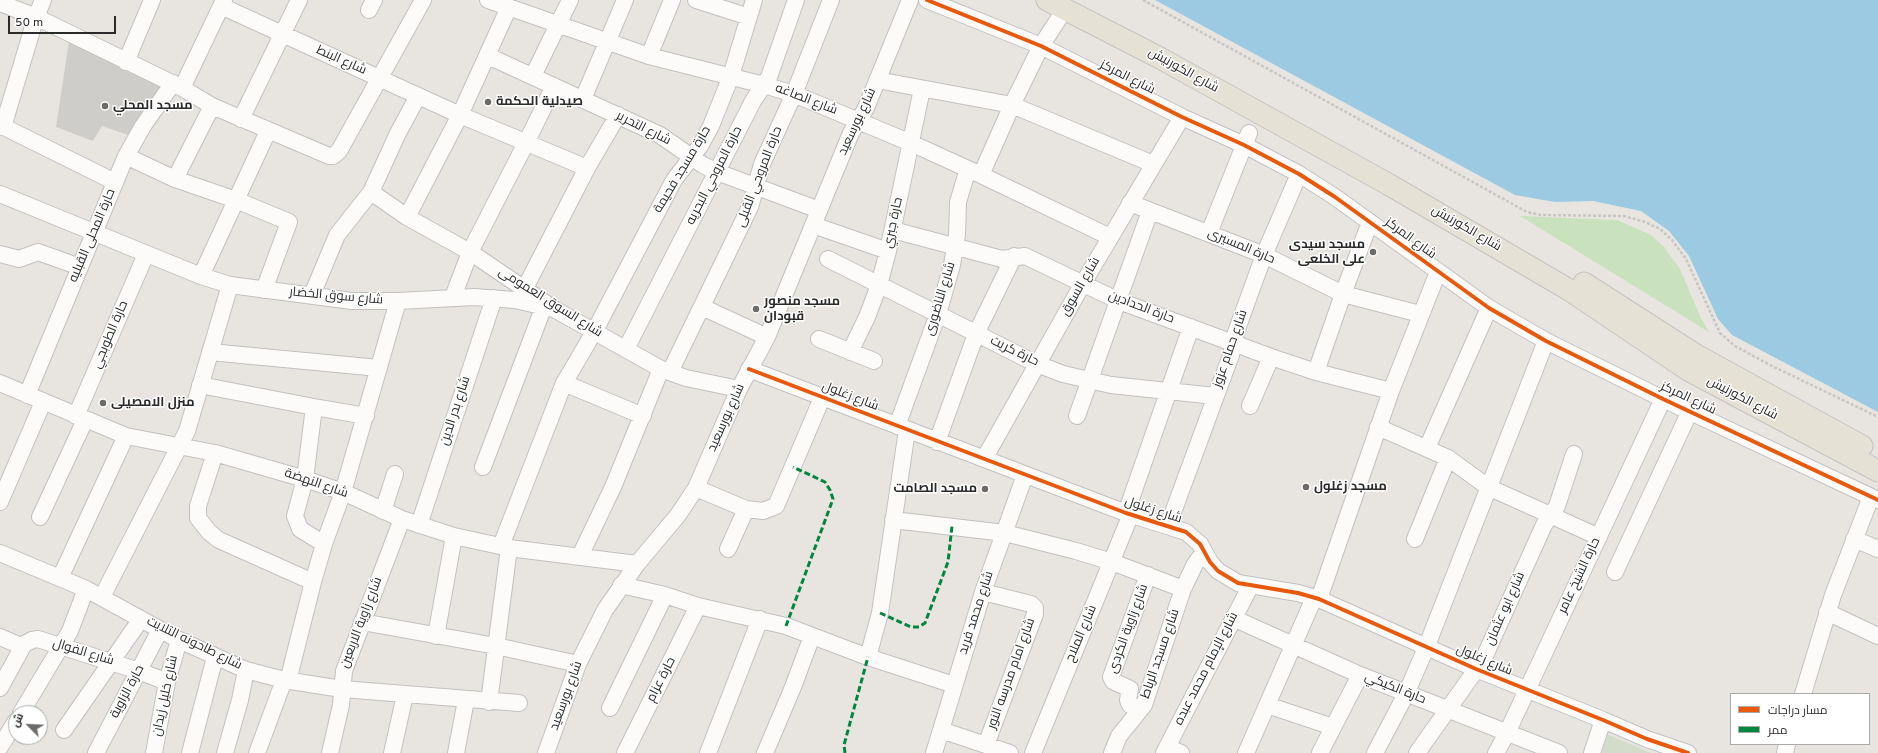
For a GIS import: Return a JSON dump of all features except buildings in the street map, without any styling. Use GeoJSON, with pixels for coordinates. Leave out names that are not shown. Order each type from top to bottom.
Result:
{"type":"FeatureCollection","features":[{"type":"Feature","properties":{"kind":"main road","name":"شارع الكورنيش"},"geometry":{"type":"LineString","coordinates":[[1063,3],[1168,47],[1502,234],[1582,282],[1696,356],[1878,455]]}},
{"type":"Feature","properties":{"kind":"main road","name":"شارع الكورنيش"},"geometry":{"type":"LineString","coordinates":[[1063,3],[1401,192],[1571,291],[1688,370],[1878,472]]}},
{"type":"Feature","properties":{"kind":"street"},"geometry":{"type":"LineString","coordinates":[[43,0],[36,17],[2,126],[115,182]]}},
{"type":"Feature","properties":{"kind":"street"},"geometry":{"type":"LineString","coordinates":[[126,62],[152,0]]}},
{"type":"Feature","properties":{"kind":"street"},"geometry":{"type":"LineString","coordinates":[[241,119],[299,0]]}},
{"type":"Feature","properties":{"kind":"street"},"geometry":{"type":"LineString","coordinates":[[0,3],[36,17],[177,86],[212,106],[325,155],[333,156],[339,151],[381,79],[423,0]]}},
{"type":"Feature","properties":{"kind":"street","name":"شارع الصاغه"},"geometry":{"type":"LineString","coordinates":[[488,0],[516,6],[558,24],[649,56],[731,76],[794,94],[911,143],[1110,237]]}},
{"type":"Feature","properties":{"kind":"street"},"geometry":{"type":"LineString","coordinates":[[533,76],[570,0]]}},
{"type":"Feature","properties":{"kind":"street"},"geometry":{"type":"LineString","coordinates":[[583,99],[626,0]]}},
{"type":"Feature","properties":{"kind":"street"},"geometry":{"type":"LineString","coordinates":[[649,56],[672,0]]}},
{"type":"Feature","properties":{"kind":"street"},"geometry":{"type":"LineString","coordinates":[[696,0],[749,17]]}},
{"type":"Feature","properties":{"kind":"street","name":"حارة مسجد فحيمة"},"geometry":{"type":"LineString","coordinates":[[489,702],[496,646],[505,547],[564,383],[594,332],[674,180],[711,126],[731,76],[754,0]]}},
{"type":"Feature","properties":{"kind":"street","name":"حارة المروحي البحريه"},"geometry":{"type":"LineString","coordinates":[[626,349],[753,101],[773,68],[796,0]]}},
{"type":"Feature","properties":{"kind":"street","name":"حارة المروحي القبلى"},"geometry":{"type":"LineString","coordinates":[[580,556],[613,487],[643,416],[665,371],[702,307],[750,207],[757,187],[762,164],[794,94],[831,0]]}},
{"type":"Feature","properties":{"kind":"street","name":"شارع بورسعيد"},"geometry":{"type":"LineString","coordinates":[[546,753],[578,664],[591,637],[621,585],[678,515],[696,488],[739,389],[767,337],[851,133],[864,111],[910,0]]}},
{"type":"Feature","properties":{"kind":"street","name":"شارع المركز"},"geometry":{"type":"LineString","coordinates":[[927,0],[1041,46],[1182,117],[1247,139],[1370,222],[1489,308],[1546,341],[1663,399],[1874,498]]}},
{"type":"Feature","properties":{"kind":"street","name":"شارع البنط"},"geometry":{"type":"LineString","coordinates":[[223,3],[282,34],[418,96],[587,168]]}},
{"type":"Feature","properties":{"kind":"street","name":"حارة المحلى القبليه"},"geometry":{"type":"LineString","coordinates":[[27,395],[126,156],[146,121],[177,86],[223,3]]}},
{"type":"Feature","properties":{"kind":"street","name":"شارع الناضورى"},"geometry":{"type":"LineString","coordinates":[[868,657],[880,613],[893,520],[902,428],[952,265],[958,202],[1012,106],[1063,3]]}},
{"type":"Feature","properties":{"kind":"street"},"geometry":{"type":"LineString","coordinates":[[407,217],[460,115],[488,56],[516,6]]}},
{"type":"Feature","properties":{"kind":"street","name":"شارع التحرير"},"geometry":{"type":"LineString","coordinates":[[488,56],[660,135],[691,157],[717,172],[819,210]]}},
{"type":"Feature","properties":{"kind":"street"},"geometry":{"type":"LineString","coordinates":[[877,80],[1012,106],[1153,164]]}},
{"type":"Feature","properties":{"kind":"street"},"geometry":{"type":"LineString","coordinates":[[453,297],[470,252],[554,86]]}},
{"type":"Feature","properties":{"kind":"street","name":"حارة جبري"},"geometry":{"type":"LineString","coordinates":[[850,352],[867,317],[879,285],[893,230],[922,89]]}},
{"type":"Feature","properties":{"kind":"street"},"geometry":{"type":"LineString","coordinates":[[312,295],[338,235],[371,192],[398,133],[418,96]]}},
{"type":"Feature","properties":{"kind":"street"},"geometry":{"type":"LineString","coordinates":[[175,179],[212,106]]}},
{"type":"Feature","properties":{"kind":"street"},"geometry":{"type":"LineString","coordinates":[[524,288],[587,168],[618,115]]}},
{"type":"Feature","properties":{"kind":"street","name":"شارع السوق"},"geometry":{"type":"LineString","coordinates":[[984,459],[1082,285],[1182,117]]}},
{"type":"Feature","properties":{"kind":"street"},"geometry":{"type":"LineString","coordinates":[[201,276],[268,131]]}},
{"type":"Feature","properties":{"kind":"street"},"geometry":{"type":"LineString","coordinates":[[1209,233],[1247,139]]}},
{"type":"Feature","properties":{"kind":"street"},"geometry":{"type":"LineString","coordinates":[[126,156],[175,179],[236,200],[290,222],[264,290]]}},
{"type":"Feature","properties":{"kind":"street","name":"شارع حمام عزوز"},"geometry":{"type":"LineString","coordinates":[[1168,526],[1264,256],[1299,174]]}},
{"type":"Feature","properties":{"kind":"street","name":"شارع السوق العمومى"},"geometry":{"type":"LineString","coordinates":[[371,192],[407,217],[470,252],[524,288],[549,308],[665,371],[686,378],[739,389]]}},
{"type":"Feature","properties":{"kind":"street","name":"شارع سوق الخضار"},"geometry":{"type":"LineString","coordinates":[[0,194],[201,276],[230,285],[352,300],[398,302],[453,297],[494,298],[549,308]]}},
{"type":"Feature","properties":{"kind":"street","name":"حارة المسيرى"},"geometry":{"type":"LineString","coordinates":[[1130,203],[1264,256],[1343,294],[1420,314]]}},
{"type":"Feature","properties":{"kind":"street"},"geometry":{"type":"LineString","coordinates":[[1077,416],[1150,211]]}},
{"type":"Feature","properties":{"kind":"street"},"geometry":{"type":"LineString","coordinates":[[1316,372],[1370,222]]}},
{"type":"Feature","properties":{"kind":"street"},"geometry":{"type":"LineString","coordinates":[[812,225],[888,252]]}},
{"type":"Feature","properties":{"kind":"street","name":"حارة الحدادين"},"geometry":{"type":"LineString","coordinates":[[893,230],[1002,259],[1014,256],[1025,256],[1082,285],[1119,301],[1316,372],[1391,391]]}},
{"type":"Feature","properties":{"kind":"street"},"geometry":{"type":"LineString","coordinates":[[1,256],[18,259],[38,252],[80,267]]}},
{"type":"Feature","properties":{"kind":"street","name":"حارة الطوبجي"},"geometry":{"type":"LineString","coordinates":[[40,517],[146,254]]}},
{"type":"Feature","properties":{"kind":"street"},"geometry":{"type":"LineString","coordinates":[[937,442],[976,334],[1014,256]]}},
{"type":"Feature","properties":{"kind":"street","name":"حارة كريت"},"geometry":{"type":"LineString","coordinates":[[828,259],[1037,364],[1063,374],[1089,381],[1215,396]]}},
{"type":"Feature","properties":{"kind":"street"},"geometry":{"type":"LineString","coordinates":[[1248,752],[1293,646],[1316,599],[1391,391],[1420,314],[1438,272]]}},
{"type":"Feature","properties":{"kind":"street"},"geometry":{"type":"LineString","coordinates":[[102,597],[187,431],[230,285]]}},
{"type":"Feature","properties":{"kind":"street","name":"شارع بدر الدين"},"geometry":{"type":"LineString","coordinates":[[419,525],[494,298]]}},
{"type":"Feature","properties":{"kind":"street"},"geometry":{"type":"LineString","coordinates":[[257,753],[286,680],[324,544],[343,492],[398,302]]}},
{"type":"Feature","properties":{"kind":"street"},"geometry":{"type":"LineString","coordinates":[[702,307],[767,337]]}},
{"type":"Feature","properties":{"kind":"street"},"geometry":{"type":"LineString","coordinates":[[483,466],[549,308]]}},
{"type":"Feature","properties":{"kind":"street"},"geometry":{"type":"LineString","coordinates":[[1427,448],[1489,308]]}},
{"type":"Feature","properties":{"kind":"street","name":"شارع الملاح"},"geometry":{"type":"LineString","coordinates":[[1033,753],[1112,562],[1191,327]]}},
{"type":"Feature","properties":{"kind":"street"},"geometry":{"type":"LineString","coordinates":[[819,339],[874,361]]}},
{"type":"Feature","properties":{"kind":"street"},"geometry":{"type":"LineString","coordinates":[[1375,753],[1406,694],[1426,648],[1546,341]]}},
{"type":"Feature","properties":{"kind":"street"},"geometry":{"type":"LineString","coordinates":[[210,352],[379,368]]}},
{"type":"Feature","properties":{"kind":"street"},"geometry":{"type":"LineString","coordinates":[[1250,406],[1271,357]]}},
{"type":"Feature","properties":{"kind":"street","name":"شارع زغلول"},"geometry":{"type":"LineString","coordinates":[[750,369],[937,442],[1129,514],[1186,532],[1194,537],[1210,562],[1227,578],[1238,583],[1298,593],[1316,599],[1476,669],[1604,720],[1646,739],[1688,753]]}},
{"type":"Feature","properties":{"kind":"street","name":"شارع النهضة"},"geometry":{"type":"LineString","coordinates":[[0,383],[126,436],[180,445],[215,453],[305,479],[343,492],[402,519],[454,536],[505,547],[637,564]]}},
{"type":"Feature","properties":{"kind":"street"},"geometry":{"type":"LineString","coordinates":[[564,383],[643,416]]}},
{"type":"Feature","properties":{"kind":"street"},"geometry":{"type":"LineString","coordinates":[[200,385],[314,408],[366,416]]}},
{"type":"Feature","properties":{"kind":"street"},"geometry":{"type":"LineString","coordinates":[[696,488],[746,509],[763,511],[776,506],[822,398]]}},
{"type":"Feature","properties":{"kind":"street","name":"حارة الشيخ عامر"},"geometry":{"type":"LineString","coordinates":[[1496,753],[1507,733],[1663,399]]}},
{"type":"Feature","properties":{"kind":"street"},"geometry":{"type":"LineString","coordinates":[[0,502],[43,402]]}},
{"type":"Feature","properties":{"kind":"street"},"geometry":{"type":"LineString","coordinates":[[314,408],[305,479],[295,516],[296,523],[300,529],[324,544]]}},
{"type":"Feature","properties":{"kind":"street"},"geometry":{"type":"LineString","coordinates":[[1615,572],[1690,411]]}},
{"type":"Feature","properties":{"kind":"street"},"geometry":{"type":"LineString","coordinates":[[1378,427],[1448,458],[1488,487],[1599,536]]}},
{"type":"Feature","properties":{"kind":"street"},"geometry":{"type":"LineString","coordinates":[[60,578],[126,436]]}},
{"type":"Feature","properties":{"kind":"street"},"geometry":{"type":"LineString","coordinates":[[215,453],[198,506],[198,518],[209,532],[219,540],[313,582]]}},
{"type":"Feature","properties":{"kind":"street","name":"شارع ابو عثمان"},"geometry":{"type":"LineString","coordinates":[[1416,753],[1448,710],[1488,650],[1544,525],[1557,506],[1574,454]]}},
{"type":"Feature","properties":{"kind":"street"},"geometry":{"type":"LineString","coordinates":[[1415,539],[1448,458]]}},
{"type":"Feature","properties":{"kind":"street"},"geometry":{"type":"LineString","coordinates":[[383,511],[395,474]]}},
{"type":"Feature","properties":{"kind":"street","name":"شارع محمد فريد"},"geometry":{"type":"LineString","coordinates":[[934,753],[983,592],[1025,475]]}},
{"type":"Feature","properties":{"kind":"street"},"geometry":{"type":"LineString","coordinates":[[1802,693],[1827,612],[1854,539],[1874,498]]}},
{"type":"Feature","properties":{"kind":"street"},"geometry":{"type":"LineString","coordinates":[[728,550],[746,509]]}},
{"type":"Feature","properties":{"kind":"street","name":"شارع زاوية الاربعين"},"geometry":{"type":"LineString","coordinates":[[330,753],[341,704],[344,671],[402,519]]}},
{"type":"Feature","properties":{"kind":"street"},"geometry":{"type":"LineString","coordinates":[[893,520],[1005,533],[1112,562],[1184,589]]}},
{"type":"Feature","properties":{"kind":"street"},"geometry":{"type":"LineString","coordinates":[[436,636],[454,536]]}},
{"type":"Feature","properties":{"kind":"street"},"geometry":{"type":"LineString","coordinates":[[1854,539],[1878,550]]}},
{"type":"Feature","properties":{"kind":"street","name":"شارع مسجد الرباط"},"geometry":{"type":"LineString","coordinates":[[1112,753],[1119,736],[1144,705],[1184,589],[1195,564],[1204,552]]}},
{"type":"Feature","properties":{"kind":"street","name":"شارع طاحونه التلايت"},"geometry":{"type":"LineString","coordinates":[[0,553],[86,589],[179,640],[246,670],[286,680],[342,689],[519,704]]}},
{"type":"Feature","properties":{"kind":"street","name":"شارع زاوية الكردى"},"geometry":{"type":"LineString","coordinates":[[1141,709],[1130,705],[1128,700],[1130,689],[1113,681],[1111,677],[1148,575]]}},
{"type":"Feature","properties":{"kind":"street"},"geometry":{"type":"LineString","coordinates":[[621,585],[665,595],[698,606],[786,626],[868,657],[954,685]]}},
{"type":"Feature","properties":{"kind":"street","name":"شارع الإمام محمد عبده"},"geometry":{"type":"LineString","coordinates":[[1170,751],[1251,585]]}},
{"type":"Feature","properties":{"kind":"street"},"geometry":{"type":"LineString","coordinates":[[26,705],[61,647],[77,615],[86,589]]}},
{"type":"Feature","properties":{"kind":"street","name":"شارع امام مدرسه النور"},"geometry":{"type":"LineString","coordinates":[[983,592],[1031,604],[1035,608],[1035,614],[986,745]]}},
{"type":"Feature","properties":{"kind":"street"},"geometry":{"type":"LineString","coordinates":[[610,708],[665,595]]}},
{"type":"Feature","properties":{"kind":"street","name":"حارة عزام"},"geometry":{"type":"LineString","coordinates":[[625,753],[698,606]]}},
{"type":"Feature","properties":{"kind":"street"},"geometry":{"type":"LineString","coordinates":[[1827,612],[1878,636]]}},
{"type":"Feature","properties":{"kind":"street","name":"حارة الكيكي"},"geometry":{"type":"LineString","coordinates":[[1234,618],[1360,675],[1560,753]]}},
{"type":"Feature","properties":{"kind":"street"},"geometry":{"type":"LineString","coordinates":[[64,730],[141,619]]}},
{"type":"Feature","properties":{"kind":"street"},"geometry":{"type":"LineString","coordinates":[[708,753],[760,619]]}},
{"type":"Feature","properties":{"kind":"street"},"geometry":{"type":"LineString","coordinates":[[362,622],[496,646],[578,664]]}},
{"type":"Feature","properties":{"kind":"street","name":"حارة الزاوية"},"geometry":{"type":"LineString","coordinates":[[96,753],[160,630]]}},
{"type":"Feature","properties":{"kind":"street"},"geometry":{"type":"LineString","coordinates":[[765,753],[793,687],[812,636]]}},
{"type":"Feature","properties":{"kind":"street"},"geometry":{"type":"LineString","coordinates":[[0,637],[23,646],[0,688]]}},
{"type":"Feature","properties":{"kind":"street","name":"شارع الفوال"},"geometry":{"type":"LineString","coordinates":[[23,646],[35,639],[139,671],[167,682]]}},
{"type":"Feature","properties":{"kind":"street","name":"شارع خليل زيدان"},"geometry":{"type":"LineString","coordinates":[[154,753],[167,682],[179,640]]}},
{"type":"Feature","properties":{"kind":"street"},"geometry":{"type":"LineString","coordinates":[[190,753],[215,657]]}},
{"type":"Feature","properties":{"kind":"street"},"geometry":{"type":"LineString","coordinates":[[225,753],[238,707],[246,670]]}},
{"type":"Feature","properties":{"kind":"street"},"geometry":{"type":"LineString","coordinates":[[1320,753],[1360,675]]}},
{"type":"Feature","properties":{"kind":"street"},"geometry":{"type":"LineString","coordinates":[[392,753],[405,695]]}},
{"type":"Feature","properties":{"kind":"street"},"geometry":{"type":"LineString","coordinates":[[456,753],[466,700]]}},
{"type":"Feature","properties":{"kind":"street"},"geometry":{"type":"LineString","coordinates":[[1267,705],[1333,727]]}},
{"type":"Feature","properties":{"kind":"street"},"geometry":{"type":"LineString","coordinates":[[1592,753],[1604,720]]}},
{"type":"Feature","properties":{"kind":"street"},"geometry":{"type":"LineString","coordinates":[[941,730],[1010,753]]}},
{"type":"Feature","properties":{"kind":"street"},"geometry":{"type":"LineString","coordinates":[[0,747],[8,734]]}},
{"type":"Feature","properties":{"kind":"path"},"geometry":{"type":"LineString","coordinates":[[1143,0],[1527,212],[1541,215],[1624,216],[1645,222],[1660,229],[1672,240],[1686,258],[1720,333],[1735,346],[1770,365],[1878,417]]}},
{"type":"Feature","properties":{"kind":"green space"},"geometry":{"type":"Polygon","coordinates":[[[1520,216],[1617,220],[1651,235],[1664,247],[1680,269],[1700,316],[1709,332],[1520,216]]]}},
{"type":"Feature","properties":{"kind":"green space"},"geometry":{"type":"Polygon","coordinates":[[[1607,734],[1651,753],[1602,753],[1607,734]]]}},
{"type":"Feature","properties":{"kind":"water"},"geometry":{"type":"Polygon","coordinates":[[[1155,0],[1878,0],[1878,412],[1732,335],[1718,319],[1689,256],[1669,231],[1641,211],[1593,201],[1555,202],[1515,195],[1155,0]]]}},
{"type":"Feature","properties":{"kind":"marked path"},"geometry":{"type":"LineString","coordinates":[[786,626],[833,499],[825,482],[793,467]]}},
{"type":"Feature","properties":{"kind":"marked path"},"geometry":{"type":"LineString","coordinates":[[880,613],[911,627],[919,627],[925,623],[948,562],[952,526]]}},
{"type":"Feature","properties":{"kind":"marked path"},"geometry":{"type":"LineString","coordinates":[[845,753],[844,745],[868,657]]}},
{"type":"Feature","properties":{"kind":"cycle path"},"geometry":{"type":"LineString","coordinates":[[927,0],[1041,46],[1182,117],[1244,145],[1299,174],[1335,197],[1489,308],[1546,341],[1663,399],[1878,500]]}},
{"type":"Feature","properties":{"kind":"cycle path"},"geometry":{"type":"LineString","coordinates":[[749,369],[1126,513],[1186,532],[1200,544],[1210,562],[1218,571],[1238,583],[1298,593],[1319,599],[1476,669],[1647,739],[1688,753]]}},
{"type":"Feature","properties":{"kind":"place","name":"صيدلية الحكمة"},"geometry":{"type":"Point","coordinates":[488,102]}},
{"type":"Feature","properties":{"kind":"place","name":"مسجد المحلي"},"geometry":{"type":"Point","coordinates":[105,106]}},
{"type":"Feature","properties":{"kind":"place","name":"مسجد سيدى على الخلعى"},"geometry":{"type":"Point","coordinates":[1373,252]}},
{"type":"Feature","properties":{"kind":"place","name":"مسجد منصور قبودان"},"geometry":{"type":"Point","coordinates":[756,309]}},
{"type":"Feature","properties":{"kind":"place","name":"منزل الامصيلى"},"geometry":{"type":"Point","coordinates":[103,403]}},
{"type":"Feature","properties":{"kind":"place","name":"مسجد زغلول"},"geometry":{"type":"Point","coordinates":[1306,487]}},
{"type":"Feature","properties":{"kind":"place","name":"مسجد الصامت"},"geometry":{"type":"Point","coordinates":[985,489]}}]}
